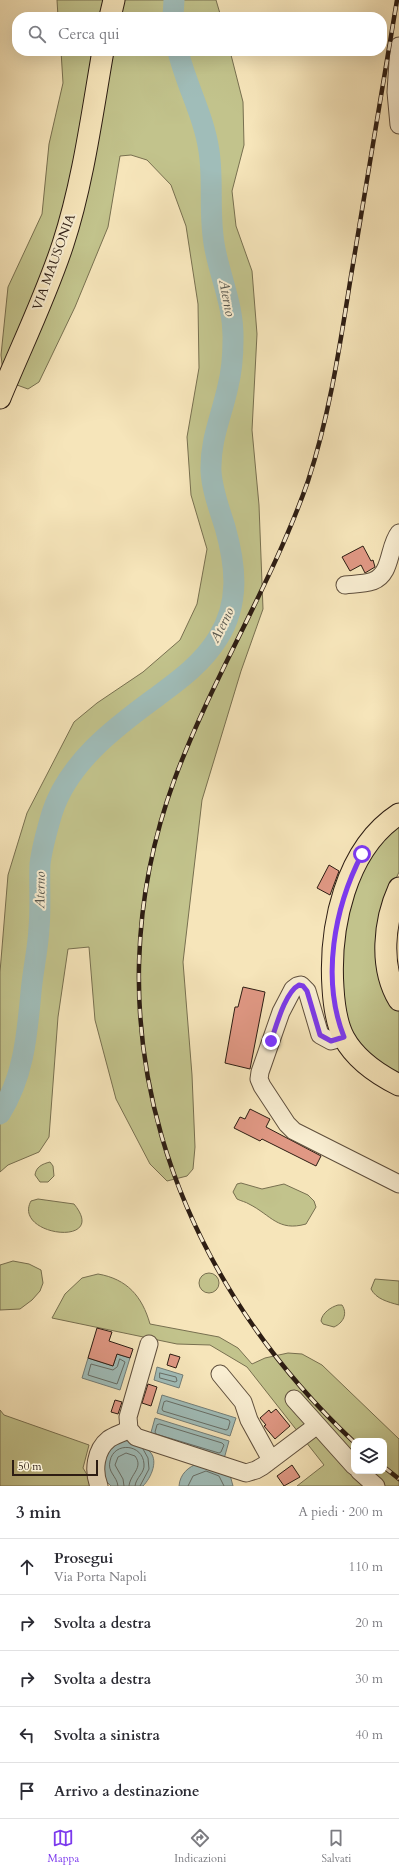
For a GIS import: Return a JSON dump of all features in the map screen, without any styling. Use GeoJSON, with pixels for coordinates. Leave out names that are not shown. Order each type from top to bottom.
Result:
{"type":"FeatureCollection","features":[{"type":"Feature","properties":{"kind":"main road"},"geometry":{"type":"LineString","coordinates":[[111,12],[114,0]]}},
{"type":"Feature","properties":{"kind":"main road","name":"VIA MAUSONIA"},"geometry":{"type":"LineString","coordinates":[[0,398],[48,285],[68,227],[87,141],[103,56]]}},
{"type":"Feature","properties":{"kind":"main road"},"geometry":{"type":"LineString","coordinates":[[399,814],[383,825],[371,840],[353,872],[342,902],[334,941],[333,981],[335,1008],[344,1037],[355,1054],[364,1062],[382,1076],[399,1085]]}},
{"type":"Feature","properties":{"kind":"main road"},"geometry":{"type":"LineString","coordinates":[[399,888],[389,916],[386,954],[392,985],[399,1000]]}},
{"type":"Feature","properties":{"kind":"lane"},"geometry":{"type":"LineString","coordinates":[[399,46],[396,92],[399,125]]}},
{"type":"Feature","properties":{"kind":"lane"},"geometry":{"type":"LineString","coordinates":[[345,585],[373,581],[382,575],[393,543],[399,533]]}},
{"type":"Feature","properties":{"kind":"lane"},"geometry":{"type":"LineString","coordinates":[[344,1037],[331,1041],[320,1035],[307,991],[301,985],[297,986],[291,992],[281,1012],[261,1068],[260,1082],[291,1129],[345,1158],[399,1184]]}},
{"type":"Feature","properties":{"kind":"lane"},"geometry":{"type":"LineString","coordinates":[[150,1344],[128,1417],[129,1429],[136,1437],[144,1441],[245,1479],[316,1426]]}},
{"type":"Feature","properties":{"kind":"lane"},"geometry":{"type":"LineString","coordinates":[[220,1374],[243,1402],[249,1420],[271,1460]]}},
{"type":"Feature","properties":{"kind":"lane"},"geometry":{"type":"LineString","coordinates":[[294,1400],[351,1463]]}},
{"type":"Feature","properties":{"kind":"lane"},"geometry":{"type":"LineString","coordinates":[[99,1486],[95,1471],[101,1450],[109,1440],[129,1429]]}},
{"type":"Feature","properties":{"kind":"lane"},"geometry":{"type":"LineString","coordinates":[[362,1474],[376,1486]]}},
{"type":"Feature","properties":{"kind":"green space"},"geometry":{"type":"Polygon","coordinates":[[[57,0],[216,0],[220,12],[58,12],[57,0]]]}},
{"type":"Feature","properties":{"kind":"green space"},"geometry":{"type":"Polygon","coordinates":[[[61,56],[231,56],[243,102],[244,145],[232,191],[236,226],[252,271],[257,334],[252,430],[259,505],[263,609],[241,671],[202,800],[183,962],[192,1075],[195,1147],[193,1169],[187,1176],[167,1181],[150,1164],[116,1099],[95,1020],[89,947],[68,949],[58,1017],[49,1137],[39,1152],[8,1165],[0,1172],[0,972],[8,875],[27,813],[74,722],[97,703],[143,672],[180,640],[197,604],[207,549],[191,495],[187,437],[199,368],[198,304],[186,226],[171,185],[147,160],[131,155],[120,156],[108,227],[75,307],[39,382],[28,389],[17,385],[3,373],[1,355],[8,287],[42,214],[49,144],[63,83],[61,56]]]}},
{"type":"Feature","properties":{"kind":"green space"},"geometry":{"type":"Polygon","coordinates":[[[399,822],[399,872],[393,885],[399,1008],[399,1077],[368,1056],[353,1034],[346,1011],[342,985],[342,957],[350,902],[358,878],[367,859],[374,849],[399,822]]]}},
{"type":"Feature","properties":{"kind":"green space"},"geometry":{"type":"Polygon","coordinates":[[[50,1162],[53,1166],[54,1176],[48,1182],[40,1182],[35,1175],[38,1168],[50,1162]]]}},
{"type":"Feature","properties":{"kind":"green space"},"geometry":{"type":"Polygon","coordinates":[[[241,1183],[262,1189],[284,1184],[308,1195],[314,1201],[316,1207],[306,1224],[288,1226],[281,1224],[257,1208],[237,1199],[233,1192],[237,1184],[241,1183]]]}},
{"type":"Feature","properties":{"kind":"green space"},"geometry":{"type":"Polygon","coordinates":[[[38,1199],[74,1204],[82,1218],[80,1227],[71,1232],[59,1232],[46,1229],[35,1222],[29,1213],[31,1201],[38,1199]]]}},
{"type":"Feature","properties":{"kind":"green space"},"geometry":{"type":"Polygon","coordinates":[[[13,1261],[29,1264],[41,1270],[43,1283],[40,1291],[32,1300],[20,1309],[0,1310],[0,1265],[13,1261]]]}},
{"type":"Feature","properties":{"kind":"green space"},"geometry":{"type":"Polygon","coordinates":[[[209,1273],[216,1276],[219,1283],[216,1290],[209,1293],[202,1290],[199,1283],[202,1276],[209,1273]]]}},
{"type":"Feature","properties":{"kind":"green space"},"geometry":{"type":"Polygon","coordinates":[[[98,1274],[108,1276],[132,1290],[143,1305],[150,1324],[219,1337],[238,1348],[252,1364],[265,1358],[288,1353],[302,1354],[322,1365],[399,1439],[399,1486],[297,1486],[324,1465],[247,1367],[210,1345],[177,1344],[52,1318],[65,1294],[82,1278],[98,1274]]]}},
{"type":"Feature","properties":{"kind":"green space"},"geometry":{"type":"Polygon","coordinates":[[[375,1279],[399,1281],[399,1305],[383,1300],[373,1292],[371,1289],[375,1279]]]}},
{"type":"Feature","properties":{"kind":"green space"},"geometry":{"type":"Polygon","coordinates":[[[338,1305],[342,1305],[345,1312],[342,1321],[334,1327],[323,1324],[321,1321],[325,1313],[338,1305]]]}},
{"type":"Feature","properties":{"kind":"green space"},"geometry":{"type":"Polygon","coordinates":[[[0,1410],[4,1415],[89,1445],[83,1468],[94,1486],[0,1486],[0,1410]]]}},
{"type":"Feature","properties":{"kind":"water"},"geometry":{"type":"Polygon","coordinates":[[[117,1354],[130,1358],[120,1390],[82,1378],[88,1358],[113,1366],[117,1354]]]}},
{"type":"Feature","properties":{"kind":"water"},"geometry":{"type":"Polygon","coordinates":[[[157,1367],[183,1375],[179,1388],[154,1380],[157,1367]]]}},
{"type":"Feature","properties":{"kind":"water"},"geometry":{"type":"Polygon","coordinates":[[[162,1395],[236,1418],[230,1436],[157,1413],[162,1395]]]}},
{"type":"Feature","properties":{"kind":"water"},"geometry":{"type":"Polygon","coordinates":[[[155,1418],[229,1441],[224,1459],[150,1436],[155,1418]]]}},
{"type":"Feature","properties":{"kind":"water"},"geometry":{"type":"Polygon","coordinates":[[[125,1438],[146,1448],[152,1454],[154,1463],[153,1468],[149,1478],[143,1486],[111,1486],[104,1479],[103,1453],[125,1438]]]}},
{"type":"Feature","properties":{"kind":"water"},"geometry":{"type":"Polygon","coordinates":[[[199,1463],[230,1475],[233,1486],[179,1486],[181,1478],[185,1472],[199,1463]]]}},
{"type":"Feature","properties":{"kind":"building"},"geometry":{"type":"Polygon","coordinates":[[[363,546],[371,561],[373,560],[375,567],[365,573],[361,565],[350,571],[342,557],[363,546]]]}},
{"type":"Feature","properties":{"kind":"building"},"geometry":{"type":"Polygon","coordinates":[[[329,865],[339,871],[330,895],[317,888],[329,865]]]}},
{"type":"Feature","properties":{"kind":"building"},"geometry":{"type":"Polygon","coordinates":[[[243,987],[265,992],[250,1069],[225,1063],[235,1007],[238,1007],[243,987]]]}},
{"type":"Feature","properties":{"kind":"building"},"geometry":{"type":"Polygon","coordinates":[[[250,1109],[270,1119],[266,1127],[321,1156],[316,1166],[262,1139],[260,1141],[234,1128],[240,1117],[245,1119],[250,1109]]]}},
{"type":"Feature","properties":{"kind":"building"},"geometry":{"type":"Polygon","coordinates":[[[97,1328],[112,1332],[109,1341],[133,1349],[130,1358],[117,1354],[113,1366],[88,1358],[97,1328]]]}},
{"type":"Feature","properties":{"kind":"building"},"geometry":{"type":"Polygon","coordinates":[[[170,1354],[180,1357],[176,1368],[167,1365],[170,1354]]]}},
{"type":"Feature","properties":{"kind":"building"},"geometry":{"type":"Polygon","coordinates":[[[148,1384],[157,1387],[151,1406],[142,1403],[148,1384]]]}},
{"type":"Feature","properties":{"kind":"building"},"geometry":{"type":"Polygon","coordinates":[[[115,1400],[122,1402],[118,1414],[111,1412],[115,1400]]]}},
{"type":"Feature","properties":{"kind":"building"},"geometry":{"type":"Polygon","coordinates":[[[276,1409],[290,1426],[275,1439],[264,1426],[266,1425],[260,1418],[269,1410],[271,1413],[276,1409]]]}},
{"type":"Feature","properties":{"kind":"building"},"geometry":{"type":"Polygon","coordinates":[[[292,1465],[300,1477],[284,1486],[277,1476],[292,1465]]]}},
{"type":"Feature","properties":{"kind":"waterway","name":"Aterno"},"geometry":{"type":"LineString","coordinates":[[173,12],[174,0]]}},
{"type":"Feature","properties":{"kind":"waterway","name":"Aterno"},"geometry":{"type":"LineString","coordinates":[[0,1114],[14,1085],[26,1039],[40,912],[40,864],[45,838],[59,795],[69,778],[94,748],[109,734],[181,678],[205,656],[225,625],[233,598],[234,584],[232,556],[214,492],[211,471],[212,448],[226,397],[232,363],[233,328],[213,237],[211,175],[207,138],[179,56]]}},
{"type":"Feature","properties":{"kind":"railway"},"geometry":{"type":"LineString","coordinates":[[351,1439],[290,1374],[236,1300],[193,1220],[162,1137],[144,1050],[139,960],[149,869],[175,778],[190,740],[294,519],[316,456],[338,353],[397,0]]}},
{"type":"Feature","properties":{"kind":"railway"},"geometry":{"type":"LineString","coordinates":[[387,1469],[399,1479]]}},
{"type":"Feature","properties":{"kind":"route"},"geometry":{"type":"LineString","coordinates":[[271,1041],[281,1012],[291,992],[299,985],[303,986],[307,991],[320,1035],[331,1041],[344,1037],[340,1029],[335,1008],[333,981],[334,941],[342,902],[353,872],[362,854]]}}]}
